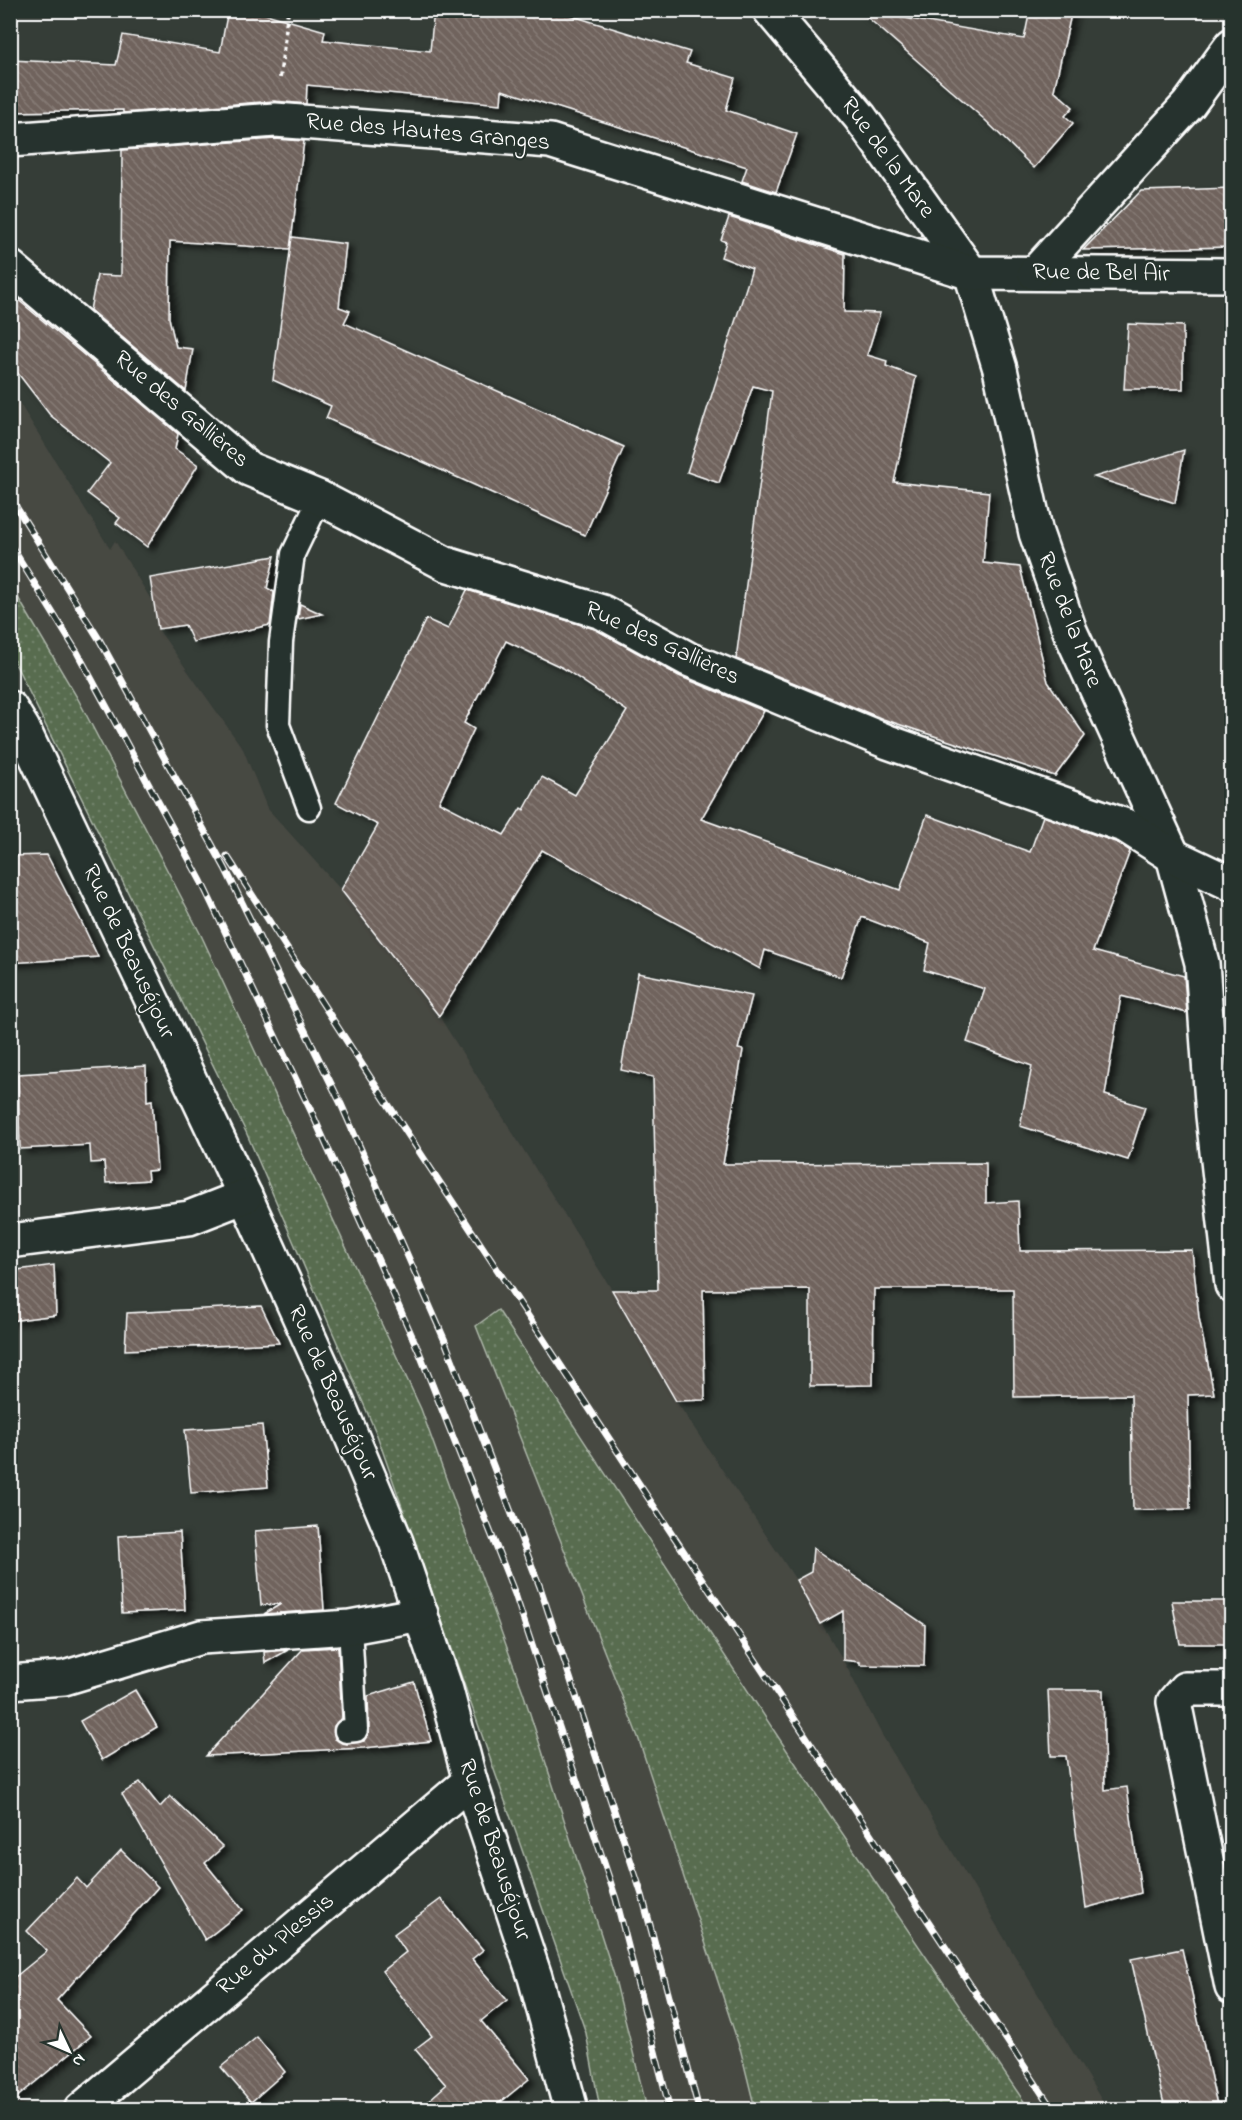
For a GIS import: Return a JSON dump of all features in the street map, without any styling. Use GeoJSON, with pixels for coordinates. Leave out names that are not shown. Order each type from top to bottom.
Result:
{"type":"FeatureCollection","features":[{"type":"Feature","properties":{"kind":"street","name":"Rue de la Mare"},"geometry":{"type":"LineString","coordinates":[[770,10],[860,117],[971,273],[1000,369],[1039,544],[1070,631],[1173,856],[1202,963],[1215,1138],[1232,1285]]}},
{"type":"Feature","properties":{"kind":"street"},"geometry":{"type":"LineString","coordinates":[[1035,273],[1189,104],[1232,45]]}},
{"type":"Feature","properties":{"kind":"street","name":"Rue des Hautes Granges"},"geometry":{"type":"LineString","coordinates":[[10,140],[275,120],[549,141],[971,273]]}},
{"type":"Feature","properties":{"kind":"street","name":"Rue des Gallières"},"geometry":{"type":"LineString","coordinates":[[10,267],[249,469],[320,498],[446,564],[602,612],[688,659],[888,742],[1126,826],[1173,856],[1232,884]]}},
{"type":"Feature","properties":{"kind":"street","name":"Rue de Bel Air"},"geometry":{"type":"LineString","coordinates":[[971,273],[1232,275]]}},
{"type":"Feature","properties":{"kind":"street","name":"Rue de Beauséjour"},"geometry":{"type":"LineString","coordinates":[[10,708],[23,729],[245,1196],[396,1542],[446,1690],[471,1780],[535,1977],[571,2109]]}},
{"type":"Feature","properties":{"kind":"street"},"geometry":{"type":"LineString","coordinates":[[10,1241],[189,1218],[245,1196]]}},
{"type":"Feature","properties":{"kind":"street"},"geometry":{"type":"LineString","coordinates":[[10,1682],[64,1678],[201,1637],[350,1627],[421,1614]]}},
{"type":"Feature","properties":{"kind":"street"},"geometry":{"type":"LineString","coordinates":[[1232,1689],[1185,1689],[1174,1702],[1232,1987]]}},
{"type":"Feature","properties":{"kind":"street","name":"Rue du Plessis"},"geometry":{"type":"LineString","coordinates":[[81,2109],[471,1780]]}},
{"type":"Feature","properties":{"kind":"lane"},"geometry":{"type":"LineString","coordinates":[[309,808],[278,725],[281,642],[293,554],[320,498]]}},
{"type":"Feature","properties":{"kind":"lane"},"geometry":{"type":"LineString","coordinates":[[346,1731],[356,1730],[350,1627]]}},
{"type":"Feature","properties":{"kind":"path"},"geometry":{"type":"LineString","coordinates":[[275,120],[288,10]]}},
{"type":"Feature","properties":{"kind":"shaded area"},"geometry":{"type":"Polygon","coordinates":[[[10,388],[110,549],[115,541],[155,606],[158,629],[243,749],[267,808],[341,890],[439,1016],[612,1290],[676,1401],[796,1580],[843,1660],[882,1735],[1107,2109],[1029,2109],[809,1784],[476,1326],[638,1737],[741,2052],[755,2109],[600,2109],[586,2033],[377,1435],[246,1132],[11,655],[10,388]]]}},
{"type":"Feature","properties":{"kind":"green space"},"geometry":{"type":"Polygon","coordinates":[[[10,584],[78,699],[201,935],[421,1409],[523,1692],[614,1975],[647,2109],[600,2109],[586,2033],[377,1435],[246,1132],[11,655],[10,584]]]}},
{"type":"Feature","properties":{"kind":"green space"},"geometry":{"type":"Polygon","coordinates":[[[498,1310],[809,1784],[1029,2109],[755,2109],[741,2052],[638,1737],[476,1326],[498,1310]]]}},
{"type":"Feature","properties":{"kind":"building"},"geometry":{"type":"Polygon","coordinates":[[[228,10],[252,10],[325,31],[323,40],[430,51],[434,10],[553,10],[690,52],[686,63],[735,78],[726,110],[797,134],[776,192],[742,181],[747,167],[502,90],[501,104],[307,85],[306,104],[274,101],[123,113],[123,110],[10,112],[10,60],[116,65],[123,35],[220,52],[228,10]]]}},
{"type":"Feature","properties":{"kind":"building"},"geometry":{"type":"Polygon","coordinates":[[[859,10],[1024,39],[1030,10],[1072,10],[1054,90],[1073,107],[1065,116],[1073,123],[1034,168],[984,119],[859,10]]]}},
{"type":"Feature","properties":{"kind":"building"},"geometry":{"type":"Polygon","coordinates":[[[275,139],[304,141],[290,249],[170,241],[169,318],[176,347],[193,349],[186,391],[90,310],[97,275],[121,276],[122,150],[275,139]]]}},
{"type":"Feature","properties":{"kind":"building"},"geometry":{"type":"Polygon","coordinates":[[[1232,188],[1232,247],[1083,250],[1141,191],[1232,188]]]}},
{"type":"Feature","properties":{"kind":"building"},"geometry":{"type":"Polygon","coordinates":[[[729,217],[845,254],[844,312],[880,313],[867,355],[887,361],[886,366],[916,377],[894,482],[989,492],[983,563],[1020,567],[1048,682],[1085,736],[1055,776],[883,719],[736,659],[772,391],[753,386],[719,483],[687,472],[752,269],[721,257],[726,242],[721,240],[729,217]]]}},
{"type":"Feature","properties":{"kind":"building"},"geometry":{"type":"Polygon","coordinates":[[[292,237],[346,244],[339,307],[350,311],[344,323],[624,447],[585,535],[326,418],[331,406],[273,380],[292,237]]]}},
{"type":"Feature","properties":{"kind":"building"},"geometry":{"type":"Polygon","coordinates":[[[10,293],[178,434],[175,449],[198,465],[147,547],[116,523],[120,518],[87,493],[110,463],[50,415],[10,363],[10,293]]]}},
{"type":"Feature","properties":{"kind":"building"},"geometry":{"type":"Polygon","coordinates":[[[1128,324],[1183,326],[1183,389],[1124,389],[1128,324]]]}},
{"type":"Feature","properties":{"kind":"building"},"geometry":{"type":"Polygon","coordinates":[[[1184,450],[1175,503],[1094,477],[1184,450]]]}},
{"type":"Feature","properties":{"kind":"building"},"geometry":{"type":"Polygon","coordinates":[[[275,556],[267,588],[274,592],[270,625],[193,642],[185,625],[158,629],[150,578],[275,556]]]}},
{"type":"Feature","properties":{"kind":"building"},"geometry":{"type":"Polygon","coordinates":[[[467,590],[595,629],[679,676],[764,711],[701,819],[900,890],[927,815],[1030,852],[1043,816],[1118,843],[1130,851],[1093,951],[1184,976],[1187,1013],[1121,996],[1105,1095],[1145,1107],[1128,1160],[1020,1126],[1032,1066],[967,1042],[985,989],[924,970],[930,943],[862,917],[841,977],[765,950],[760,969],[542,850],[439,1016],[341,890],[378,825],[336,803],[426,619],[448,629],[467,590]],[[506,641],[464,723],[474,729],[439,802],[504,835],[521,808],[524,810],[542,777],[575,795],[627,711],[563,668],[506,641]]]}},
{"type":"Feature","properties":{"kind":"building"},"geometry":{"type":"Polygon","coordinates":[[[300,604],[322,614],[298,619],[300,604]]]}},
{"type":"Feature","properties":{"kind":"building"},"geometry":{"type":"Polygon","coordinates":[[[47,855],[98,957],[10,963],[10,856],[47,855]]]}},
{"type":"Feature","properties":{"kind":"building"},"geometry":{"type":"Polygon","coordinates":[[[638,973],[752,996],[738,1049],[743,1050],[723,1164],[986,1163],[986,1203],[1018,1201],[1020,1251],[1192,1250],[1199,1318],[1214,1394],[1188,1395],[1190,1509],[1133,1510],[1131,1395],[1014,1397],[1013,1289],[874,1289],[873,1385],[810,1386],[810,1289],[703,1290],[705,1400],[676,1401],[612,1290],[658,1290],[653,1077],[621,1070],[638,973]]]}},
{"type":"Feature","properties":{"kind":"building"},"geometry":{"type":"Polygon","coordinates":[[[146,1066],[147,1101],[152,1100],[157,1170],[147,1171],[148,1180],[106,1183],[104,1162],[91,1163],[90,1145],[20,1149],[18,1074],[146,1066]]]}},
{"type":"Feature","properties":{"kind":"building"},"geometry":{"type":"Polygon","coordinates":[[[54,1265],[56,1315],[10,1321],[10,1271],[54,1265]]]}},
{"type":"Feature","properties":{"kind":"building"},"geometry":{"type":"Polygon","coordinates":[[[261,1306],[279,1343],[125,1350],[127,1313],[261,1306]]]}},
{"type":"Feature","properties":{"kind":"building"},"geometry":{"type":"Polygon","coordinates":[[[262,1425],[268,1487],[191,1493],[185,1430],[262,1425]]]}},
{"type":"Feature","properties":{"kind":"building"},"geometry":{"type":"Polygon","coordinates":[[[318,1526],[324,1610],[264,1614],[281,1604],[261,1605],[255,1531],[318,1526]]]}},
{"type":"Feature","properties":{"kind":"building"},"geometry":{"type":"Polygon","coordinates":[[[180,1532],[185,1610],[122,1613],[118,1536],[180,1532]]]}},
{"type":"Feature","properties":{"kind":"building"},"geometry":{"type":"Polygon","coordinates":[[[813,1548],[925,1625],[924,1666],[860,1665],[860,1662],[843,1660],[843,1611],[820,1624],[796,1580],[811,1572],[813,1548]]]}},
{"type":"Feature","properties":{"kind":"building"},"geometry":{"type":"Polygon","coordinates":[[[1172,1601],[1232,1601],[1232,1644],[1180,1644],[1172,1601]]]}},
{"type":"Feature","properties":{"kind":"building"},"geometry":{"type":"Polygon","coordinates":[[[338,1647],[342,1719],[334,1726],[335,1739],[347,1744],[364,1741],[369,1729],[368,1696],[414,1682],[431,1741],[364,1748],[206,1756],[303,1649],[338,1647]]]}},
{"type":"Feature","properties":{"kind":"building"},"geometry":{"type":"Polygon","coordinates":[[[288,1650],[265,1663],[264,1652],[288,1650]]]}},
{"type":"Feature","properties":{"kind":"building"},"geometry":{"type":"Polygon","coordinates":[[[135,1690],[157,1727],[102,1760],[80,1721],[135,1690]]]}},
{"type":"Feature","properties":{"kind":"building"},"geometry":{"type":"Polygon","coordinates":[[[1048,1690],[1103,1690],[1105,1790],[1127,1787],[1141,1893],[1086,1908],[1066,1756],[1051,1756],[1048,1690]]]}},
{"type":"Feature","properties":{"kind":"building"},"geometry":{"type":"Polygon","coordinates":[[[140,1782],[160,1807],[170,1796],[223,1847],[205,1863],[243,1910],[205,1940],[122,1794],[140,1782]]]}},
{"type":"Feature","properties":{"kind":"building"},"geometry":{"type":"Polygon","coordinates":[[[121,1850],[158,1887],[57,2000],[91,2036],[10,2103],[10,1981],[47,1951],[27,1931],[77,1878],[86,1888],[121,1850]]]}},
{"type":"Feature","properties":{"kind":"building"},"geometry":{"type":"Polygon","coordinates":[[[441,1899],[483,1950],[472,1959],[507,2000],[481,2021],[529,2079],[492,2109],[419,2109],[446,2085],[415,2049],[432,2036],[382,1971],[406,1952],[394,1934],[441,1899]]]}},
{"type":"Feature","properties":{"kind":"building"},"geometry":{"type":"Polygon","coordinates":[[[1182,1949],[1218,2109],[1165,2109],[1131,1959],[1182,1949]]]}},
{"type":"Feature","properties":{"kind":"building"},"geometry":{"type":"Polygon","coordinates":[[[257,2037],[285,2072],[251,2102],[221,2067],[257,2037]]]}},
{"type":"Feature","properties":{"kind":"railway"},"geometry":{"type":"LineString","coordinates":[[10,497],[99,639],[225,868],[341,1104],[445,1341],[540,1587],[642,1895],[699,2110]]}},
{"type":"Feature","properties":{"kind":"railway"},"geometry":{"type":"LineString","coordinates":[[10,544],[77,652],[201,881],[312,1113],[420,1354],[515,1594],[616,1899],[670,2110]]}},
{"type":"Feature","properties":{"kind":"railway"},"geometry":{"type":"LineString","coordinates":[[227,856],[370,1077],[1053,2110]]}}]}
